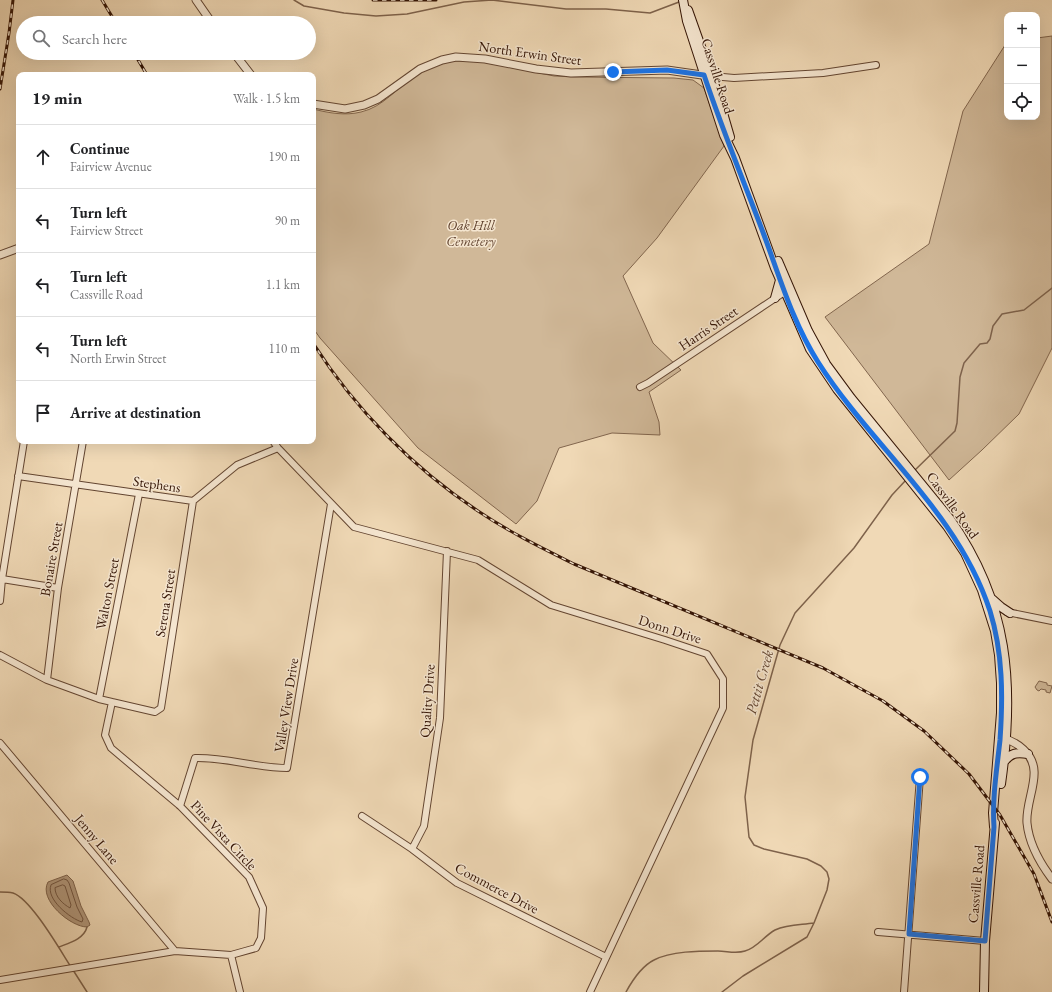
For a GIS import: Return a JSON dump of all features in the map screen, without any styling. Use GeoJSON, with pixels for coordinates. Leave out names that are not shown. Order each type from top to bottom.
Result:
{"type":"FeatureCollection","features":[{"type":"Feature","properties":{"kind":"main road","name":"Cassville Road"},"geometry":{"type":"LineString","coordinates":[[683,0],[687,21],[708,76],[724,135],[735,158],[744,186],[780,279],[788,291]]}},
{"type":"Feature","properties":{"kind":"main road","name":"Cassville Road"},"geometry":{"type":"LineString","coordinates":[[765,237],[780,266],[807,343],[822,369],[837,389],[958,531],[971,552],[992,598],[1000,668],[1004,763],[994,827],[985,941],[984,992]]}},
{"type":"Feature","properties":{"kind":"main road"},"geometry":{"type":"LineString","coordinates":[[775,298],[780,279]]}},
{"type":"Feature","properties":{"kind":"main road","name":"Cassville Road"},"geometry":{"type":"LineString","coordinates":[[940,511],[967,558],[1000,628],[1008,693],[993,813],[994,827]]}},
{"type":"Feature","properties":{"kind":"main road"},"geometry":{"type":"LineString","coordinates":[[992,598],[1001,607],[1012,613],[1000,628]]}},
{"type":"Feature","properties":{"kind":"main road"},"geometry":{"type":"LineString","coordinates":[[1004,763],[1012,754],[1028,754]]}},
{"type":"Feature","properties":{"kind":"street"},"geometry":{"type":"LineString","coordinates":[[196,0],[207,16]]}},
{"type":"Feature","properties":{"kind":"street","name":"North Erwin Street"},"geometry":{"type":"LineString","coordinates":[[316,104],[345,108],[364,106],[382,97],[420,69],[436,61],[456,57],[485,59],[526,68],[565,73],[584,74],[632,70],[667,70],[719,78],[816,73],[876,65]]}},
{"type":"Feature","properties":{"kind":"street"},"geometry":{"type":"LineString","coordinates":[[239,60],[248,72]]}},
{"type":"Feature","properties":{"kind":"street"},"geometry":{"type":"LineString","coordinates":[[0,256],[16,249]]}},
{"type":"Feature","properties":{"kind":"street","name":"Harris Street"},"geometry":{"type":"LineString","coordinates":[[640,387],[775,298],[788,291]]}},
{"type":"Feature","properties":{"kind":"street"},"geometry":{"type":"LineString","coordinates":[[0,601],[2,579],[23,444]]}},
{"type":"Feature","properties":{"kind":"street","name":"Bonaire Street"},"geometry":{"type":"LineString","coordinates":[[47,680],[58,588],[83,444]]}},
{"type":"Feature","properties":{"kind":"street","name":"Donn Drive"},"geometry":{"type":"LineString","coordinates":[[276,444],[354,527],[478,560],[551,605],[707,654],[723,679],[723,708],[590,992]]}},
{"type":"Feature","properties":{"kind":"street","name":"Stephens"},"geometry":{"type":"LineString","coordinates":[[18,476],[193,501],[238,465],[278,448]]}},
{"type":"Feature","properties":{"kind":"street","name":"Walton Street"},"geometry":{"type":"LineString","coordinates":[[99,699],[139,494]]}},
{"type":"Feature","properties":{"kind":"street","name":"Serena Street"},"geometry":{"type":"LineString","coordinates":[[112,702],[155,712],[161,708],[193,501]]}},
{"type":"Feature","properties":{"kind":"street","name":"Valley View Drive"},"geometry":{"type":"LineString","coordinates":[[180,806],[194,758],[211,758],[270,768],[287,768],[331,504]]}},
{"type":"Feature","properties":{"kind":"street","name":"Quality Drive"},"geometry":{"type":"LineString","coordinates":[[412,849],[424,826],[440,718],[447,551]]}},
{"type":"Feature","properties":{"kind":"street"},"geometry":{"type":"LineString","coordinates":[[2,579],[58,588]]}},
{"type":"Feature","properties":{"kind":"street"},"geometry":{"type":"LineString","coordinates":[[993,612],[1012,613],[1052,621]]}},
{"type":"Feature","properties":{"kind":"street"},"geometry":{"type":"LineString","coordinates":[[0,655],[47,680],[99,699],[112,702]]}},
{"type":"Feature","properties":{"kind":"street","name":"Pine Vista Circle"},"geometry":{"type":"LineString","coordinates":[[0,980],[175,951],[231,955],[256,948],[261,938],[263,908],[249,877],[180,806],[111,748],[105,735],[112,702]]}},
{"type":"Feature","properties":{"kind":"street"},"geometry":{"type":"LineString","coordinates":[[1003,739],[1017,745],[1028,754],[1033,763],[1034,775],[1027,812],[1028,829],[1035,851],[1052,879]]}},
{"type":"Feature","properties":{"kind":"street","name":"Jenny Lane"},"geometry":{"type":"LineString","coordinates":[[0,743],[175,951]]}},
{"type":"Feature","properties":{"kind":"street"},"geometry":{"type":"LineString","coordinates":[[904,992],[920,777]]}},
{"type":"Feature","properties":{"kind":"street","name":"Commerce Drive"},"geometry":{"type":"LineString","coordinates":[[362,816],[412,849],[456,883],[606,957]]}},
{"type":"Feature","properties":{"kind":"street"},"geometry":{"type":"LineString","coordinates":[[878,932],[985,941]]}},
{"type":"Feature","properties":{"kind":"street"},"geometry":{"type":"LineString","coordinates":[[231,955],[240,992]]}},
{"type":"Feature","properties":{"kind":"green space"},"geometry":{"type":"Polygon","coordinates":[[[1052,36],[1052,348],[1019,414],[949,480],[825,317],[929,244],[963,111],[1004,47],[1004,120],[1040,120],[1040,38],[1052,36]]]}},
{"type":"Feature","properties":{"kind":"green space","name":"Oak Hill Cemetery"},"geometry":{"type":"Polygon","coordinates":[[[453,61],[478,61],[554,76],[674,78],[693,80],[704,88],[724,146],[657,238],[623,276],[653,343],[681,370],[649,392],[659,422],[660,435],[612,433],[559,448],[537,501],[516,524],[418,448],[316,332],[316,110],[343,114],[369,110],[383,102],[414,76],[443,63],[453,61]]]}},
{"type":"Feature","properties":{"kind":"green space"},"geometry":{"type":"Polygon","coordinates":[[[1039,681],[1052,686],[1050,693],[1046,692],[1046,690],[1037,690],[1035,687],[1039,681]]]}},
{"type":"Feature","properties":{"kind":"water"},"geometry":{"type":"Polygon","coordinates":[[[67,875],[73,881],[81,906],[89,922],[90,925],[87,927],[80,926],[65,918],[52,904],[48,897],[46,889],[48,882],[67,875]]]}},
{"type":"Feature","properties":{"kind":"waterway"},"geometry":{"type":"LineString","coordinates":[[294,0],[304,6],[344,13],[376,16],[407,14],[464,2],[492,0],[566,9],[606,9],[650,13],[679,2]]}},
{"type":"Feature","properties":{"kind":"waterway","name":"Pettit Creek"},"geometry":{"type":"LineString","coordinates":[[914,471],[955,431],[957,423],[960,377],[964,363],[980,344],[987,343],[990,339],[993,326],[1002,314],[1024,310],[1052,288]]}},
{"type":"Feature","properties":{"kind":"waterway","name":"Pettit Creek"},"geometry":{"type":"LineString","coordinates":[[722,992],[743,976],[807,937],[827,890],[829,879],[827,872],[821,866],[807,859],[764,849],[754,845],[749,837],[745,797],[753,740],[780,645],[795,613],[854,548],[892,495],[906,480]]}},
{"type":"Feature","properties":{"kind":"waterway"},"geometry":{"type":"LineString","coordinates":[[0,892],[13,893],[20,897],[28,905],[45,926],[71,967]]}},
{"type":"Feature","properties":{"kind":"waterway","name":"Pettit Creek"},"geometry":{"type":"LineString","coordinates":[[626,992],[641,970],[654,960],[661,957],[694,951],[742,952],[757,945],[767,935],[775,930],[790,926],[814,923]]}},
{"type":"Feature","properties":{"kind":"waterway"},"geometry":{"type":"LineString","coordinates":[[59,947],[79,938],[83,935],[87,927]]}},
{"type":"Feature","properties":{"kind":"waterway"},"geometry":{"type":"LineString","coordinates":[[73,970],[87,992]]}},
{"type":"Feature","properties":{"kind":"railway"},"geometry":{"type":"LineString","coordinates":[[0,89],[13,0]]}},
{"type":"Feature","properties":{"kind":"railway"},"geometry":{"type":"LineString","coordinates":[[102,0],[112,16]]}},
{"type":"Feature","properties":{"kind":"railway"},"geometry":{"type":"LineString","coordinates":[[373,0],[436,0]]}},
{"type":"Feature","properties":{"kind":"railway"},"geometry":{"type":"LineString","coordinates":[[138,60],[145,72]]}},
{"type":"Feature","properties":{"kind":"railway"},"geometry":{"type":"LineString","coordinates":[[316,348],[347,391],[387,436],[431,476],[490,519],[574,564],[823,668],[883,701],[924,731],[969,774],[1000,815],[1034,874],[1052,922]]}},
{"type":"Feature","properties":{"kind":"route"},"geometry":{"type":"LineString","coordinates":[[613,72],[632,70],[667,70],[704,75],[724,135],[735,158],[775,268],[810,349],[822,369],[837,389],[938,513],[965,553],[979,582],[995,631],[1002,691],[1000,738],[993,813],[994,827],[985,941],[909,934],[920,777]]}}]}
